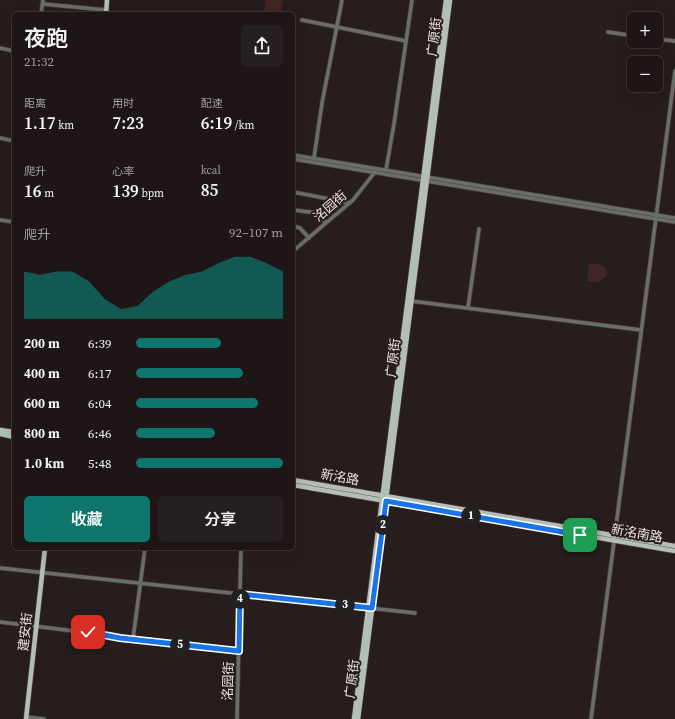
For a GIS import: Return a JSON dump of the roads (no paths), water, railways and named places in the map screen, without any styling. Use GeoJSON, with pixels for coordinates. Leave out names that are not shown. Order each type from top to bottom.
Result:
{"type":"FeatureCollection","features":[{"type":"Feature","properties":{"kind":"main road"},"geometry":{"type":"LineString","coordinates":[[106,12],[108,0]]}},
{"type":"Feature","properties":{"kind":"main road","name":"广原街"},"geometry":{"type":"LineString","coordinates":[[384,499],[412,301],[446,0]]}},
{"type":"Feature","properties":{"kind":"main road","name":"广原街"},"geometry":{"type":"LineString","coordinates":[[354,719],[450,0]]}},
{"type":"Feature","properties":{"kind":"main road"},"geometry":{"type":"LineString","coordinates":[[0,430],[12,432]]}},
{"type":"Feature","properties":{"kind":"main road"},"geometry":{"type":"LineString","coordinates":[[0,434],[12,437]]}},
{"type":"Feature","properties":{"kind":"main road","name":"新洺路"},"geometry":{"type":"LineString","coordinates":[[295,480],[384,499]]}},
{"type":"Feature","properties":{"kind":"main road","name":"新洺路"},"geometry":{"type":"LineString","coordinates":[[295,485],[384,499]]}},
{"type":"Feature","properties":{"kind":"main road","name":"新洺南路"},"geometry":{"type":"LineString","coordinates":[[384,499],[614,538],[675,546]]}},
{"type":"Feature","properties":{"kind":"main road","name":"新洺南路"},"geometry":{"type":"LineString","coordinates":[[614,538],[675,551]]}},
{"type":"Feature","properties":{"kind":"main road","name":"建安街"},"geometry":{"type":"LineString","coordinates":[[26,718],[45,550]]}},
{"type":"Feature","properties":{"kind":"main road","name":"广原街"},"geometry":{"type":"LineString","coordinates":[[358,719],[370,608]]}},
{"type":"Feature","properties":{"kind":"street"},"geometry":{"type":"LineString","coordinates":[[314,158],[322,103],[342,0]]}},
{"type":"Feature","properties":{"kind":"street"},"geometry":{"type":"LineString","coordinates":[[386,170],[412,0]]}},
{"type":"Feature","properties":{"kind":"street"},"geometry":{"type":"LineString","coordinates":[[41,12],[43,2],[106,12]]}},
{"type":"Feature","properties":{"kind":"street"},"geometry":{"type":"LineString","coordinates":[[302,20],[406,42]]}},
{"type":"Feature","properties":{"kind":"street"},"geometry":{"type":"LineString","coordinates":[[608,32],[627,35]]}},
{"type":"Feature","properties":{"kind":"street"},"geometry":{"type":"LineString","coordinates":[[663,39],[675,41]]}},
{"type":"Feature","properties":{"kind":"street"},"geometry":{"type":"LineString","coordinates":[[0,48],[12,51]]}},
{"type":"Feature","properties":{"kind":"street"},"geometry":{"type":"LineString","coordinates":[[591,719],[675,71]]}},
{"type":"Feature","properties":{"kind":"street"},"geometry":{"type":"LineString","coordinates":[[0,138],[12,141]]}},
{"type":"Feature","properties":{"kind":"street"},"geometry":{"type":"LineString","coordinates":[[295,155],[386,170],[425,179]]}},
{"type":"Feature","properties":{"kind":"street"},"geometry":{"type":"LineString","coordinates":[[295,159],[656,217],[675,222]]}},
{"type":"Feature","properties":{"kind":"street","name":"洺园街"},"geometry":{"type":"LineString","coordinates":[[295,249],[350,202],[375,172]]}},
{"type":"Feature","properties":{"kind":"street"},"geometry":{"type":"LineString","coordinates":[[295,192],[350,202]]}},
{"type":"Feature","properties":{"kind":"street"},"geometry":{"type":"LineString","coordinates":[[295,210],[317,213],[326,223]]}},
{"type":"Feature","properties":{"kind":"street"},"geometry":{"type":"LineString","coordinates":[[656,217],[675,218]]}},
{"type":"Feature","properties":{"kind":"street"},"geometry":{"type":"LineString","coordinates":[[0,220],[12,222]]}},
{"type":"Feature","properties":{"kind":"street"},"geometry":{"type":"LineString","coordinates":[[295,227],[300,228],[309,238]]}},
{"type":"Feature","properties":{"kind":"street"},"geometry":{"type":"LineString","coordinates":[[468,308],[479,229]]}},
{"type":"Feature","properties":{"kind":"street"},"geometry":{"type":"LineString","coordinates":[[412,301],[641,330]]}},
{"type":"Feature","properties":{"kind":"street"},"geometry":{"type":"LineString","coordinates":[[133,639],[145,550]]}},
{"type":"Feature","properties":{"kind":"street","name":"洺园街"},"geometry":{"type":"LineString","coordinates":[[237,719],[242,550]]}},
{"type":"Feature","properties":{"kind":"street"},"geometry":{"type":"LineString","coordinates":[[0,568],[414,613]]}},
{"type":"Feature","properties":{"kind":"street"},"geometry":{"type":"LineString","coordinates":[[0,622],[239,651]]}},
{"type":"Feature","properties":{"kind":"street"},"geometry":{"type":"LineString","coordinates":[[26,718],[44,719]]}}]}
